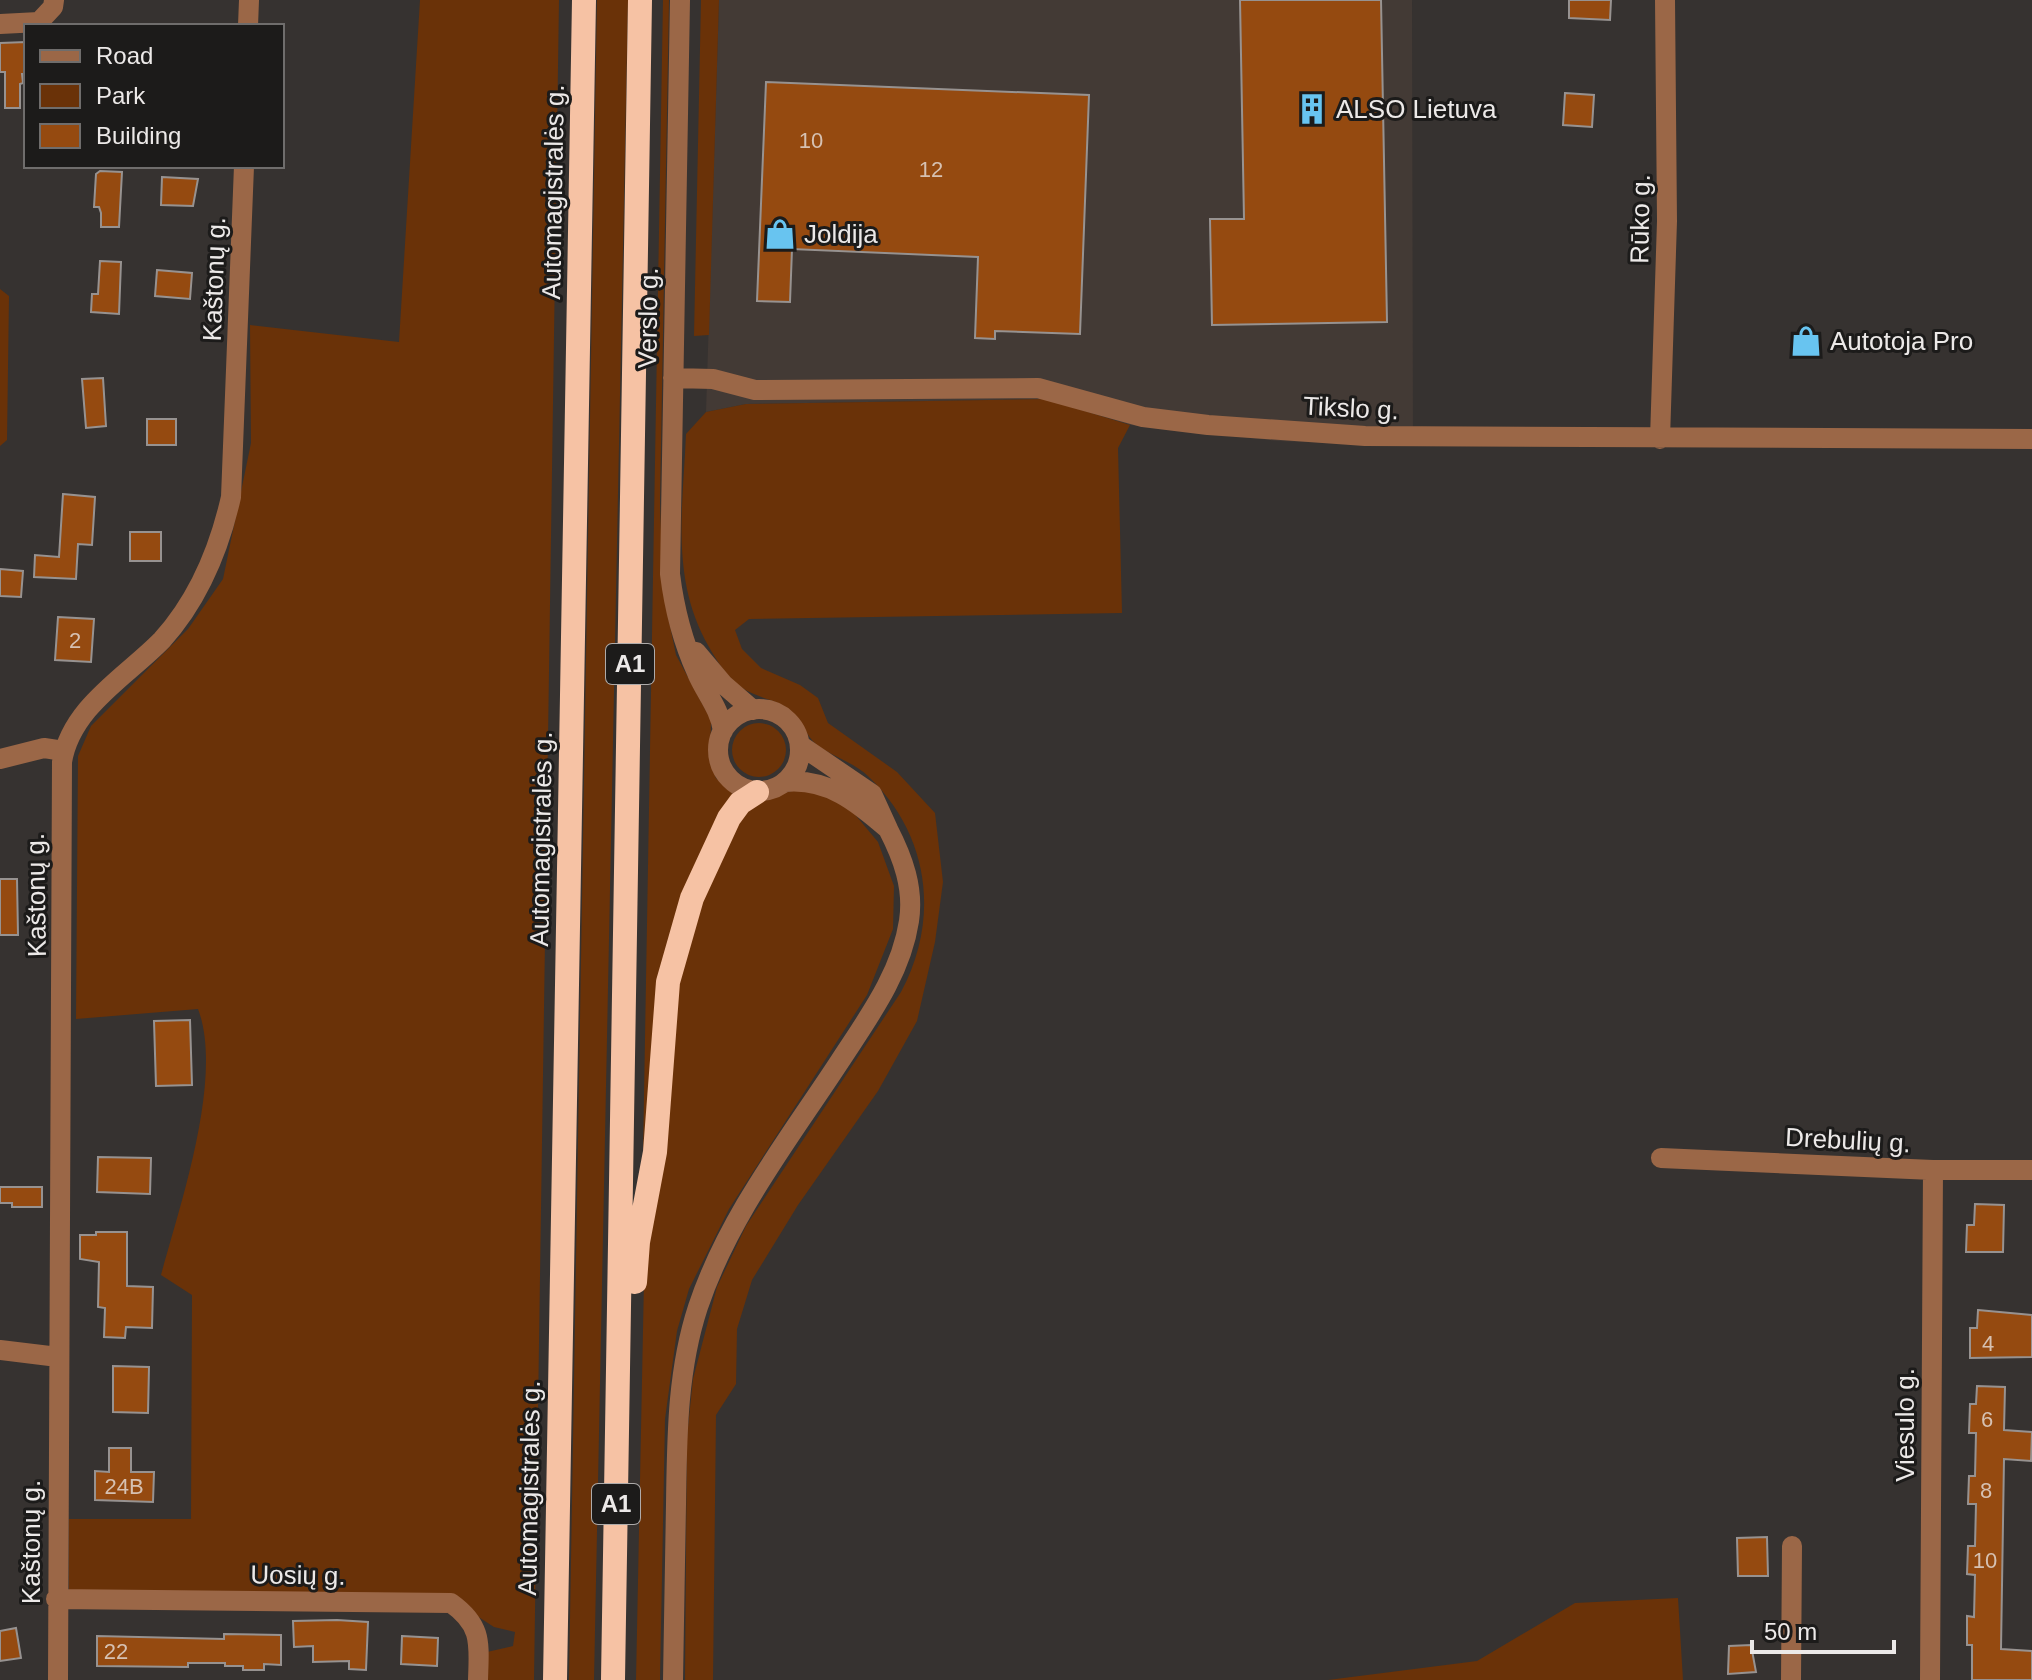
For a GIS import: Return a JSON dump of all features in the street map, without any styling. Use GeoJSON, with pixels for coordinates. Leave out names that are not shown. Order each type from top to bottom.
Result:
{"type":"FeatureCollection","features":[{"type":"Feature","properties":{"kind":"highway"},"geometry":{"type":"LineString","coordinates":[[567,0],[567,127],[581,190]]}},
{"type":"Feature","properties":{"kind":"highway","name":"Automagistralės g."},"geometry":{"type":"LineString","coordinates":[[555,1680],[584,0]]}},
{"type":"Feature","properties":{"kind":"highway","name":"A1"},"geometry":{"type":"LineString","coordinates":[[613,1680],[640,0]]}},
{"type":"Feature","properties":{"kind":"highway"},"geometry":{"type":"LineString","coordinates":[[625,1680],[633,1311],[638,1242],[655,1152],[668,982],[692,898],[729,818],[740,803],[757,792]]}},
{"type":"Feature","properties":{"kind":"street"},"geometry":{"type":"LineString","coordinates":[[0,24],[39,22],[53,7],[54,0]]}},
{"type":"Feature","properties":{"kind":"street"},"geometry":{"type":"LineString","coordinates":[[248,24],[249,0]]}},
{"type":"Feature","properties":{"kind":"street","name":"Verslo g."},"geometry":{"type":"LineString","coordinates":[[680,0],[670,574],[674,601],[693,663],[717,709],[723,731]]}},
{"type":"Feature","properties":{"kind":"street","name":"Rūko g."},"geometry":{"type":"LineString","coordinates":[[1660,439],[1667,221],[1665,0]]}},
{"type":"Feature","properties":{"kind":"street","name":"Kaštonų g."},"geometry":{"type":"LineString","coordinates":[[58,1680],[56,1599],[63,1017],[60,782],[64,751],[88,709],[161,640],[184,612],[214,559],[224,530],[231,497],[244,168]]}},
{"type":"Feature","properties":{"kind":"street","name":"Tikslo g."},"geometry":{"type":"LineString","coordinates":[[673,378],[713,379],[755,390],[1038,388],[1143,417],[1208,425],[1365,436],[2032,439]]}},
{"type":"Feature","properties":{"kind":"street","name":"Verslo g."},"geometry":{"type":"LineString","coordinates":[[685,636],[723,684],[753,710]]}},
{"type":"Feature","properties":{"kind":"street"},"geometry":{"type":"LineString","coordinates":[[673,1680],[677,1438],[687,1350],[698,1307],[732,1229],[873,1011],[902,950],[909,920],[910,892],[905,868],[888,829],[872,794],[800,745],[790,723],[780,715],[753,710],[733,718],[723,731],[717,751],[725,774],[744,789],[757,792],[785,782],[806,780],[840,792],[888,829]]}},
{"type":"Feature","properties":{"kind":"street"},"geometry":{"type":"LineString","coordinates":[[785,782],[797,765],[800,745]]}},
{"type":"Feature","properties":{"kind":"street"},"geometry":{"type":"LineString","coordinates":[[0,759],[44,748],[64,751]]}},
{"type":"Feature","properties":{"kind":"street","name":"Drebulių g."},"geometry":{"type":"LineString","coordinates":[[1661,1158],[1933,1170],[2032,1170]]}},
{"type":"Feature","properties":{"kind":"street","name":"Viesulo g."},"geometry":{"type":"LineString","coordinates":[[1930,1680],[1933,1170]]}},
{"type":"Feature","properties":{"kind":"street"},"geometry":{"type":"LineString","coordinates":[[0,1350],[58,1357]]}},
{"type":"Feature","properties":{"kind":"street"},"geometry":{"type":"LineString","coordinates":[[1791,1680],[1792,1546]]}},
{"type":"Feature","properties":{"kind":"street","name":"Uosių g."},"geometry":{"type":"LineString","coordinates":[[56,1599],[451,1603],[468,1616],[479,1638],[478,1680]]}},
{"type":"Feature","properties":{"kind":"shaded area"},"geometry":{"type":"Polygon","coordinates":[[[719,0],[1412,0],[1413,446],[1278,441],[1130,425],[1046,399],[746,404],[706,412],[719,0]]]}},
{"type":"Feature","properties":{"kind":"green space"},"geometry":{"type":"Polygon","coordinates":[[[420,0],[559,0],[534,1680],[486,1680],[487,1652],[513,1646],[515,1632],[494,1627],[446,1596],[69,1590],[69,1519],[191,1519],[192,1295],[161,1275],[188,1178],[203,1105],[206,1069],[205,1037],[198,1009],[76,1019],[78,756],[91,726],[188,629],[223,579],[251,443],[250,325],[399,342],[420,0]]]}},
{"type":"Feature","properties":{"kind":"green space"},"geometry":{"type":"Polygon","coordinates":[[[597,0],[628,0],[594,1680],[569,1680],[597,0]]]}},
{"type":"Feature","properties":{"kind":"green space"},"geometry":{"type":"Polygon","coordinates":[[[663,0],[669,0],[660,501],[663,592],[676,655],[711,720],[710,763],[716,778],[733,794],[699,860],[643,1154],[663,0]]]}},
{"type":"Feature","properties":{"kind":"green space"},"geometry":{"type":"Polygon","coordinates":[[[701,0],[719,0],[709,335],[694,336],[701,0]]]}},
{"type":"Feature","properties":{"kind":"green space"},"geometry":{"type":"Polygon","coordinates":[[[0,289],[9,296],[7,440],[0,446],[0,289]]]}},
{"type":"Feature","properties":{"kind":"green space"},"geometry":{"type":"Polygon","coordinates":[[[1046,399],[1130,425],[1118,448],[1122,613],[749,619],[735,630],[742,649],[761,668],[800,685],[818,698],[828,723],[897,772],[935,813],[943,882],[935,942],[917,1021],[878,1091],[798,1205],[752,1280],[737,1329],[736,1384],[716,1415],[713,1680],[685,1680],[687,1437],[693,1379],[717,1287],[746,1226],[901,992],[921,936],[924,907],[916,852],[905,825],[889,800],[863,772],[817,745],[787,708],[740,686],[722,668],[709,647],[697,621],[684,569],[682,516],[686,434],[706,412],[746,404],[1046,399]]]}},
{"type":"Feature","properties":{"kind":"green space"},"geometry":{"type":"Polygon","coordinates":[[[759,723],[778,731],[786,750],[778,769],[759,777],[740,769],[732,750],[740,731],[759,723]]]}},
{"type":"Feature","properties":{"kind":"green space"},"geometry":{"type":"Polygon","coordinates":[[[806,788],[847,805],[878,842],[894,886],[893,929],[867,995],[729,1209],[689,1289],[677,1331],[665,1419],[660,1680],[636,1680],[644,1280],[672,1010],[686,936],[735,823],[754,804],[769,796],[806,788]]]}},
{"type":"Feature","properties":{"kind":"green space"},"geometry":{"type":"Polygon","coordinates":[[[1678,1598],[1683,1680],[1328,1680],[1477,1661],[1575,1603],[1678,1598]]]}},
{"type":"Feature","properties":{"kind":"building","name":"ALSO Lietuva"},"geometry":{"type":"Polygon","coordinates":[[[1240,0],[1381,0],[1387,322],[1212,325],[1210,219],[1244,219],[1240,0]]]}},
{"type":"Feature","properties":{"kind":"building"},"geometry":{"type":"Polygon","coordinates":[[[1569,0],[1611,0],[1610,20],[1569,18],[1569,0]]]}},
{"type":"Feature","properties":{"kind":"building"},"geometry":{"type":"Polygon","coordinates":[[[24,42],[20,108],[5,108],[5,72],[0,72],[0,43],[24,42]]]}},
{"type":"Feature","properties":{"kind":"building"},"geometry":{"type":"Polygon","coordinates":[[[766,82],[1089,95],[1080,334],[995,331],[995,339],[975,338],[978,257],[792,249],[790,302],[757,301],[766,82]]]}},
{"type":"Feature","properties":{"kind":"building"},"geometry":{"type":"Polygon","coordinates":[[[1565,93],[1594,95],[1592,127],[1563,125],[1565,93]]]}},
{"type":"Feature","properties":{"kind":"building"},"geometry":{"type":"Polygon","coordinates":[[[100,171],[122,172],[119,227],[101,227],[99,207],[94,207],[96,174],[100,171]]]}},
{"type":"Feature","properties":{"kind":"building"},"geometry":{"type":"Polygon","coordinates":[[[162,177],[198,179],[193,206],[161,205],[162,177]]]}},
{"type":"Feature","properties":{"kind":"building"},"geometry":{"type":"Polygon","coordinates":[[[100,261],[121,262],[119,314],[91,312],[92,294],[98,294],[100,261]]]}},
{"type":"Feature","properties":{"kind":"building"},"geometry":{"type":"Polygon","coordinates":[[[157,270],[192,273],[190,299],[155,296],[157,270]]]}},
{"type":"Feature","properties":{"kind":"building"},"geometry":{"type":"Polygon","coordinates":[[[103,378],[106,426],[86,428],[82,379],[103,378]]]}},
{"type":"Feature","properties":{"kind":"building"},"geometry":{"type":"Polygon","coordinates":[[[147,419],[176,419],[176,445],[147,445],[147,419]]]}},
{"type":"Feature","properties":{"kind":"building"},"geometry":{"type":"Polygon","coordinates":[[[63,494],[95,497],[92,545],[78,544],[76,579],[34,577],[35,555],[59,557],[63,494]]]}},
{"type":"Feature","properties":{"kind":"building"},"geometry":{"type":"Polygon","coordinates":[[[130,532],[161,532],[161,561],[130,561],[130,532]]]}},
{"type":"Feature","properties":{"kind":"building"},"geometry":{"type":"Polygon","coordinates":[[[0,569],[23,571],[21,597],[0,596],[0,569]]]}},
{"type":"Feature","properties":{"kind":"building"},"geometry":{"type":"Polygon","coordinates":[[[58,617],[94,619],[91,662],[55,660],[58,617]]]}},
{"type":"Feature","properties":{"kind":"building"},"geometry":{"type":"Polygon","coordinates":[[[0,879],[17,879],[18,935],[0,935],[0,879]]]}},
{"type":"Feature","properties":{"kind":"building"},"geometry":{"type":"Polygon","coordinates":[[[190,1020],[192,1085],[156,1086],[154,1021],[190,1020]]]}},
{"type":"Feature","properties":{"kind":"building"},"geometry":{"type":"Polygon","coordinates":[[[98,1157],[151,1158],[150,1194],[97,1192],[98,1157]]]}},
{"type":"Feature","properties":{"kind":"building"},"geometry":{"type":"Polygon","coordinates":[[[0,1187],[42,1187],[42,1207],[12,1207],[12,1203],[0,1203],[0,1187]]]}},
{"type":"Feature","properties":{"kind":"building"},"geometry":{"type":"Polygon","coordinates":[[[1975,1204],[2004,1205],[2003,1252],[1966,1252],[1967,1225],[1974,1225],[1975,1204]]]}},
{"type":"Feature","properties":{"kind":"building"},"geometry":{"type":"Polygon","coordinates":[[[96,1232],[127,1232],[127,1286],[153,1287],[152,1328],[126,1327],[125,1338],[104,1337],[105,1308],[98,1307],[99,1262],[80,1259],[80,1235],[96,1235],[96,1232]]]}},
{"type":"Feature","properties":{"kind":"building"},"geometry":{"type":"Polygon","coordinates":[[[1978,1310],[2032,1315],[2032,1357],[1970,1358],[1970,1328],[1977,1328],[1978,1310]]]}},
{"type":"Feature","properties":{"kind":"building"},"geometry":{"type":"Polygon","coordinates":[[[113,1366],[149,1367],[148,1413],[113,1412],[113,1366]]]}},
{"type":"Feature","properties":{"kind":"building"},"geometry":{"type":"Polygon","coordinates":[[[1977,1386],[2005,1387],[2004,1430],[2032,1432],[2031,1461],[2004,1459],[2001,1649],[2032,1651],[2032,1680],[1972,1680],[1972,1645],[1967,1645],[1967,1616],[1974,1617],[1975,1575],[1967,1574],[1968,1546],[1975,1546],[1976,1504],[1968,1504],[1969,1476],[1975,1476],[1976,1433],[1969,1433],[1970,1404],[1976,1404],[1977,1386]]]}},
{"type":"Feature","properties":{"kind":"building"},"geometry":{"type":"Polygon","coordinates":[[[109,1448],[131,1448],[131,1472],[154,1472],[153,1502],[95,1500],[95,1471],[109,1472],[109,1448]]]}},
{"type":"Feature","properties":{"kind":"building"},"geometry":{"type":"Polygon","coordinates":[[[1767,1537],[1768,1576],[1738,1576],[1737,1538],[1767,1537]]]}},
{"type":"Feature","properties":{"kind":"building"},"geometry":{"type":"Polygon","coordinates":[[[293,1621],[368,1622],[366,1670],[349,1669],[349,1661],[313,1662],[313,1646],[294,1647],[293,1621]]]}},
{"type":"Feature","properties":{"kind":"building"},"geometry":{"type":"Polygon","coordinates":[[[16,1628],[21,1658],[0,1661],[0,1631],[16,1628]]]}},
{"type":"Feature","properties":{"kind":"building"},"geometry":{"type":"Polygon","coordinates":[[[224,1634],[281,1635],[281,1665],[264,1664],[264,1670],[243,1670],[243,1666],[225,1666],[225,1663],[188,1663],[188,1667],[97,1666],[97,1636],[224,1639],[224,1634]]]}},
{"type":"Feature","properties":{"kind":"building"},"geometry":{"type":"Polygon","coordinates":[[[402,1636],[438,1638],[437,1666],[401,1664],[402,1636]]]}},
{"type":"Feature","properties":{"kind":"building"},"geometry":{"type":"Polygon","coordinates":[[[1751,1645],[1756,1672],[1728,1674],[1729,1646],[1751,1645]]]}},
{"type":"Feature","properties":{"kind":"place","name":"ALSO Lietuva"},"geometry":{"type":"Point","coordinates":[1312,109]}},
{"type":"Feature","properties":{"kind":"place","name":"Joldija"},"geometry":{"type":"Point","coordinates":[780,234]}},
{"type":"Feature","properties":{"kind":"place","name":"Autotoja Pro"},"geometry":{"type":"Point","coordinates":[1806,341]}}]}
